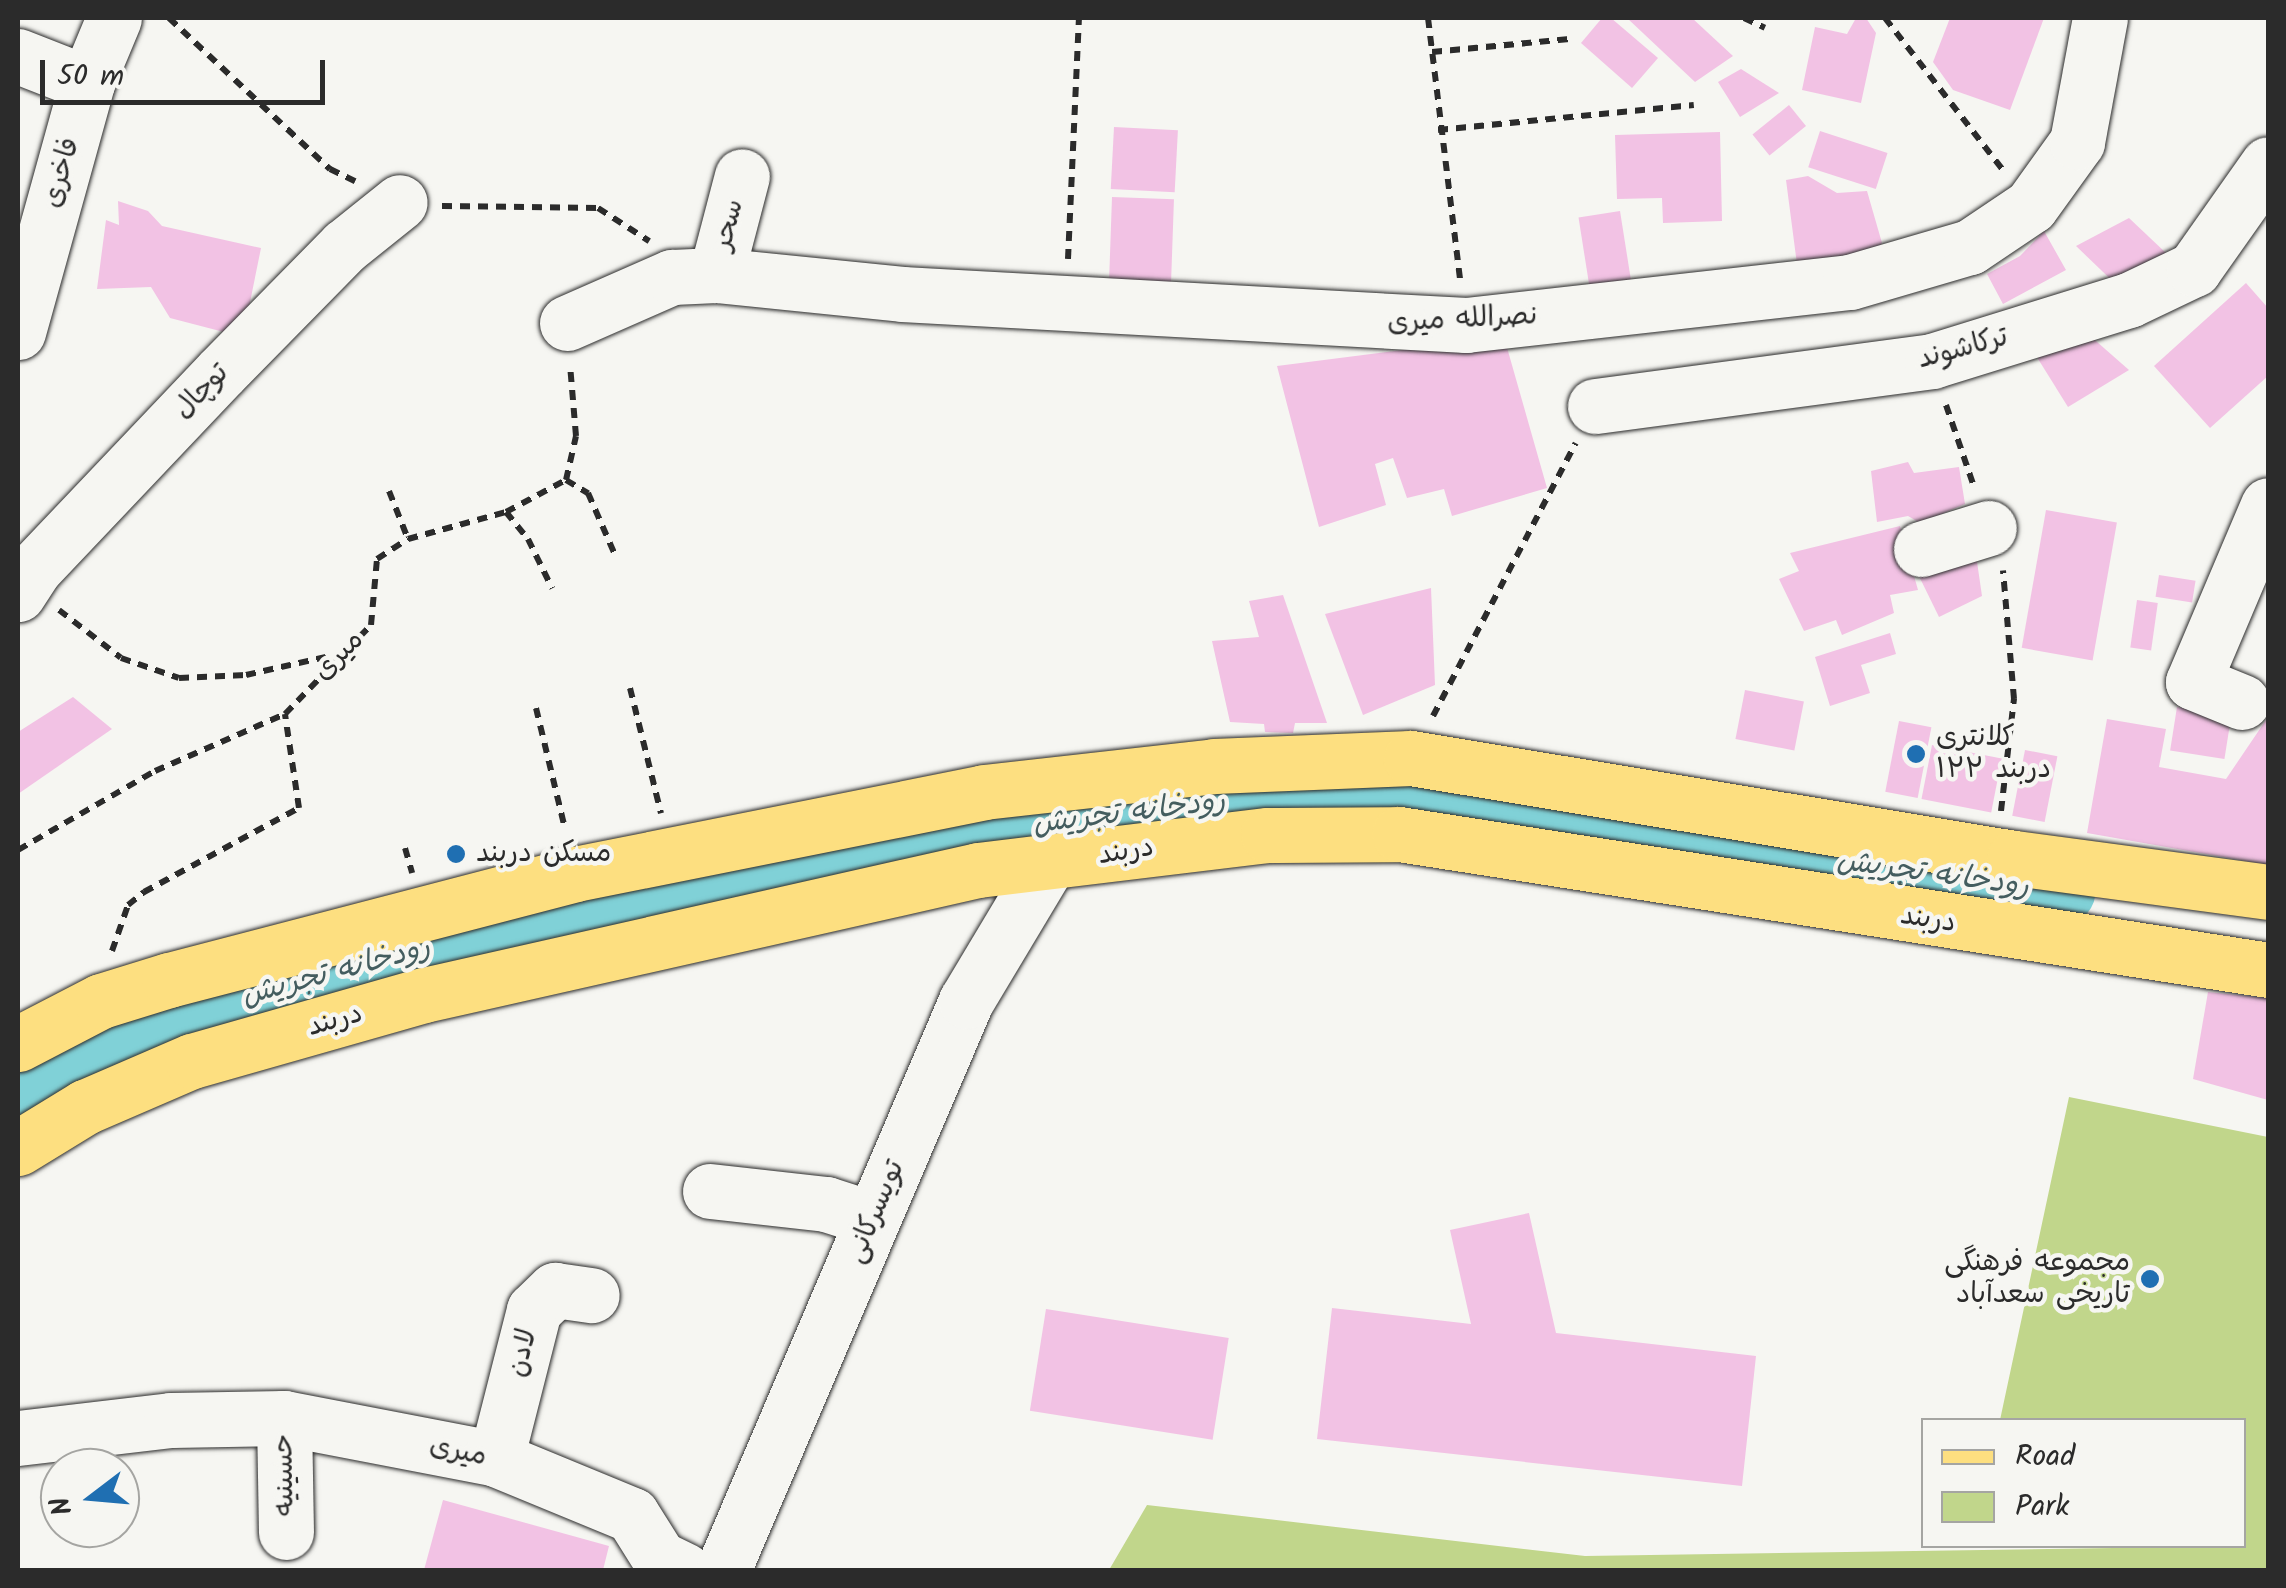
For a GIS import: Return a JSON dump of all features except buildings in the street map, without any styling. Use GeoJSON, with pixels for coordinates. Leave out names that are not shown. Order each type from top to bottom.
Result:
{"type":"FeatureCollection","features":[{"type":"Feature","properties":{"kind":"main road"},"geometry":{"type":"LineString","coordinates":[[18,1044],[102,1001],[575,874],[984,792],[1214,766],[1411,758],[1996,854],[2268,892]]}},
{"type":"Feature","properties":{"kind":"main road"},"geometry":{"type":"LineString","coordinates":[[1321,762],[1301,774],[1292,796],[1300,821],[1321,835]]}},
{"type":"Feature","properties":{"kind":"main road"},"geometry":{"type":"LineString","coordinates":[[1214,766],[1237,776],[1249,798],[1238,830],[1217,840]]}},
{"type":"Feature","properties":{"kind":"main road","name":"دربند"},"geometry":{"type":"LineString","coordinates":[[18,1148],[84,1107],[192,1062],[424,995],[978,870],[1217,840],[1399,834],[2268,970]]}},
{"type":"Feature","properties":{"kind":"street","name":"فاخری"},"geometry":{"type":"LineString","coordinates":[[18,328],[87,82],[114,18]]}},
{"type":"Feature","properties":{"kind":"street","name":"نصرالله میری"},"geometry":{"type":"LineString","coordinates":[[694,276],[1356,324],[1466,325],[1850,282],[1970,247],[2030,206],[2077,142],[2100,18]]}},
{"type":"Feature","properties":{"kind":"street"},"geometry":{"type":"LineString","coordinates":[[18,56],[87,82]]}},
{"type":"Feature","properties":{"kind":"street","name":"ترکاشوند"},"geometry":{"type":"LineString","coordinates":[[1595,406],[1932,360],[2128,300],[2194,269],[2268,164]]}},
{"type":"Feature","properties":{"kind":"street","name":"سحر"},"geometry":{"type":"LineString","coordinates":[[694,276],[742,176]]}},
{"type":"Feature","properties":{"kind":"street","name":"توچال"},"geometry":{"type":"LineString","coordinates":[[30,595],[35,568],[345,246],[400,202]]}},
{"type":"Feature","properties":{"kind":"street"},"geometry":{"type":"LineString","coordinates":[[566,323],[694,276]]}},
{"type":"Feature","properties":{"kind":"street"},"geometry":{"type":"LineString","coordinates":[[2242,702],[2193,682],[2268,505]]}},
{"type":"Feature","properties":{"kind":"street"},"geometry":{"type":"LineString","coordinates":[[1921,549],[1988,528]]}},
{"type":"Feature","properties":{"kind":"street","name":"تویسرکانی"},"geometry":{"type":"LineString","coordinates":[[723,1570],[966,1000],[1048,864]]}},
{"type":"Feature","properties":{"kind":"street"},"geometry":{"type":"LineString","coordinates":[[710,1191],[826,1204],[873,1219]]}},
{"type":"Feature","properties":{"kind":"street","name":"لادن"},"geometry":{"type":"LineString","coordinates":[[496,1459],[534,1310],[555,1290],[592,1296]]}},
{"type":"Feature","properties":{"kind":"street","name":"میری"},"geometry":{"type":"LineString","coordinates":[[18,1438],[171,1420],[284,1418],[496,1459],[632,1515],[658,1558],[684,1570]]}},
{"type":"Feature","properties":{"kind":"street","name":"حسینیه"},"geometry":{"type":"LineString","coordinates":[[284,1418],[286,1532]]}},
{"type":"Feature","properties":{"kind":"path"},"geometry":{"type":"LineString","coordinates":[[1066,300],[1079,18]]}},
{"type":"Feature","properties":{"kind":"path"},"geometry":{"type":"LineString","coordinates":[[1428,18],[1438,130],[1466,325]]}},
{"type":"Feature","properties":{"kind":"path"},"geometry":{"type":"LineString","coordinates":[[1744,18],[1764,28]]}},
{"type":"Feature","properties":{"kind":"path"},"geometry":{"type":"LineString","coordinates":[[1885,18],[2030,206]]}},
{"type":"Feature","properties":{"kind":"path"},"geometry":{"type":"LineString","coordinates":[[1432,52],[1569,39]]}},
{"type":"Feature","properties":{"kind":"path"},"geometry":{"type":"LineString","coordinates":[[1438,130],[1694,104]]}},
{"type":"Feature","properties":{"kind":"path"},"geometry":{"type":"LineString","coordinates":[[566,323],[576,436],[566,480],[588,493],[616,557]]}},
{"type":"Feature","properties":{"kind":"path"},"geometry":{"type":"LineString","coordinates":[[1932,360],[2002,567],[2014,698],[1996,854]]}},
{"type":"Feature","properties":{"kind":"path"},"geometry":{"type":"LineString","coordinates":[[1411,758],[1595,406]]}},
{"type":"Feature","properties":{"kind":"path","name":"میری"},"geometry":{"type":"LineString","coordinates":[[285,714],[335,655],[370,625],[376,559],[408,539],[506,512],[566,480]]}},
{"type":"Feature","properties":{"kind":"path"},"geometry":{"type":"LineString","coordinates":[[389,490],[408,539]]}},
{"type":"Feature","properties":{"kind":"path"},"geometry":{"type":"LineString","coordinates":[[506,512],[528,539],[552,588]]}},
{"type":"Feature","properties":{"kind":"path"},"geometry":{"type":"LineString","coordinates":[[30,595],[121,658],[178,678],[246,675],[335,655]]}},
{"type":"Feature","properties":{"kind":"path"},"geometry":{"type":"LineString","coordinates":[[630,688],[672,853]]}},
{"type":"Feature","properties":{"kind":"path"},"geometry":{"type":"LineString","coordinates":[[536,708],[575,874]]}},
{"type":"Feature","properties":{"kind":"path"},"geometry":{"type":"LineString","coordinates":[[18,850],[155,771],[285,714],[299,808],[128,906],[116,930],[102,1001]]}},
{"type":"Feature","properties":{"kind":"green space","name":"مجموعه فرهنگی تاریخی سعدآباد"},"geometry":{"type":"Polygon","coordinates":[[[2069,1097],[2268,1137],[2268,1570],[1109,1570],[1147,1505],[1585,1556],[2246,1548],[2246,1418],[2000,1418],[2069,1097]]]}},
{"type":"Feature","properties":{"kind":"waterway","name":"رودخانه تجریش"},"geometry":{"type":"LineString","coordinates":[[18,1085],[241,995],[800,852],[1245,799],[1358,796],[2062,891]]}},
{"type":"Feature","properties":{"kind":"place","name":"کلانتری ۱۲۲ دربند"},"geometry":{"type":"Point","coordinates":[1916,754]}},
{"type":"Feature","properties":{"kind":"place","name":"مسکن دربند"},"geometry":{"type":"Point","coordinates":[456,854]}},
{"type":"Feature","properties":{"kind":"place","name":"مجموعه فرهنگی تاریخی سعدآباد"},"geometry":{"type":"Point","coordinates":[2150,1279]}}]}
